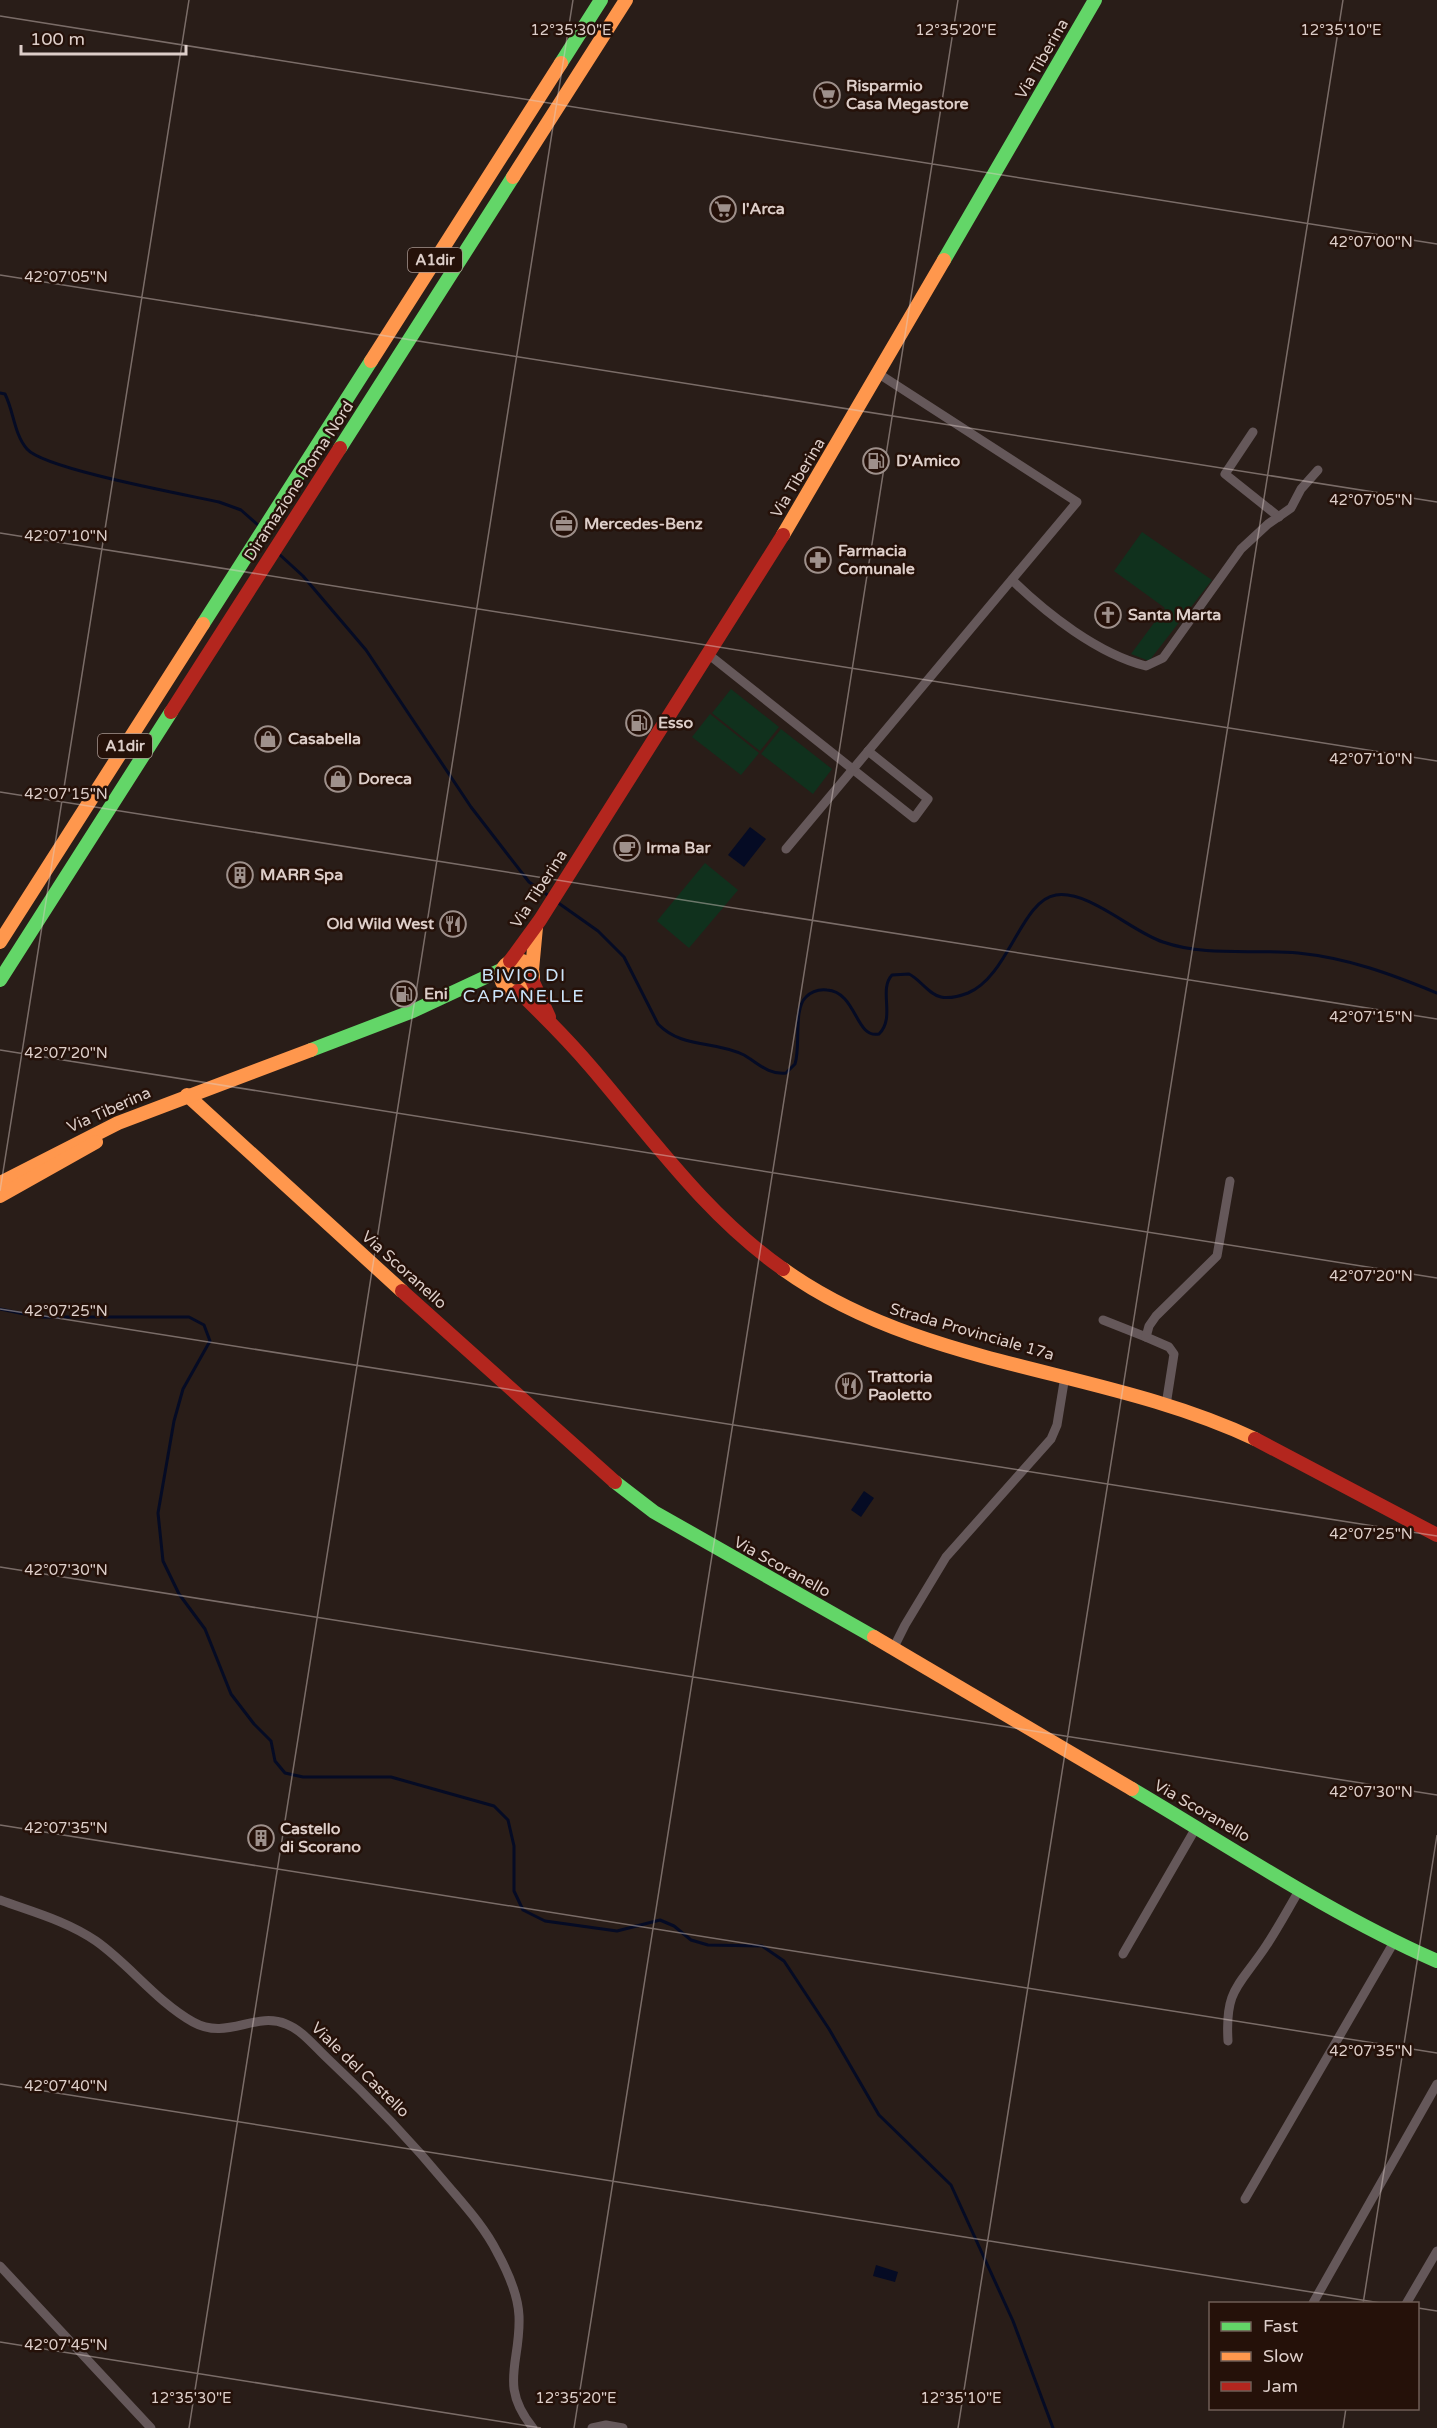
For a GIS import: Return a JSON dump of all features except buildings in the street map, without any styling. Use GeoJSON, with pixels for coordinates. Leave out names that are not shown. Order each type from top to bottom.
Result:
{"type":"FeatureCollection","features":[{"type":"Feature","properties":{"kind":"main road","name":"Diramazione Roma Nord"},"geometry":{"type":"LineString","coordinates":[[0,942],[601,0]]}},
{"type":"Feature","properties":{"kind":"main road","name":"Diramazione Roma Nord"},"geometry":{"type":"LineString","coordinates":[[0,980],[626,0]]}},
{"type":"Feature","properties":{"kind":"main road","name":"Via Tiberina"},"geometry":{"type":"LineString","coordinates":[[0,1183],[135,1116],[405,1015],[464,990],[506,965],[538,923],[804,501],[1095,0]]}},
{"type":"Feature","properties":{"kind":"main road"},"geometry":{"type":"LineString","coordinates":[[464,990],[484,986],[512,990],[527,988],[532,975],[538,923]]}},
{"type":"Feature","properties":{"kind":"main road"},"geometry":{"type":"LineString","coordinates":[[525,962],[550,1019],[502,980],[506,965],[525,962]]}},
{"type":"Feature","properties":{"kind":"main road","name":"Strada Provinciale 17a"},"geometry":{"type":"LineString","coordinates":[[550,1019],[696,1192],[750,1243],[796,1279],[839,1304],[894,1328],[1166,1405],[1254,1438],[1437,1535]]}},
{"type":"Feature","properties":{"kind":"main road","name":"Via Scoranello"},"geometry":{"type":"LineString","coordinates":[[187,1095],[213,1122],[642,1504],[893,1648],[1300,1889],[1394,1942],[1437,1961]]}},
{"type":"Feature","properties":{"kind":"main road"},"geometry":{"type":"LineString","coordinates":[[0,1196],[76,1154],[135,1116]]}},
{"type":"Feature","properties":{"kind":"street"},"geometry":{"type":"LineString","coordinates":[[786,849],[1077,502],[879,374]]}},
{"type":"Feature","properties":{"kind":"street"},"geometry":{"type":"LineString","coordinates":[[1253,432],[1225,474],[1279,517]]}},
{"type":"Feature","properties":{"kind":"street"},"geometry":{"type":"LineString","coordinates":[[1012,580],[1035,603],[1108,652],[1146,666],[1163,658],[1241,549],[1291,508],[1301,489],[1318,470]]}},
{"type":"Feature","properties":{"kind":"street"},"geometry":{"type":"LineString","coordinates":[[708,654],[914,818],[928,799],[868,751]]}},
{"type":"Feature","properties":{"kind":"street"},"geometry":{"type":"LineString","coordinates":[[1146,1337],[1149,1326],[1156,1316],[1217,1256],[1230,1181]]}},
{"type":"Feature","properties":{"kind":"street"},"geometry":{"type":"LineString","coordinates":[[1103,1320],[1174,1351],[1166,1405]]}},
{"type":"Feature","properties":{"kind":"street"},"geometry":{"type":"LineString","coordinates":[[893,1648],[946,1557],[1051,1438],[1057,1425],[1065,1377]]}},
{"type":"Feature","properties":{"kind":"street"},"geometry":{"type":"LineString","coordinates":[[1123,1954],[1197,1826]]}},
{"type":"Feature","properties":{"kind":"street"},"geometry":{"type":"LineString","coordinates":[[1228,2041],[1228,2010],[1235,1986],[1263,1951],[1300,1889]]}},
{"type":"Feature","properties":{"kind":"street","name":"Viale del Castello"},"geometry":{"type":"LineString","coordinates":[[0,1900],[53,1919],[93,1939],[166,2002],[201,2026],[222,2029],[265,2021],[286,2024],[299,2032],[362,2090],[429,2161],[474,2216],[500,2257],[513,2285],[518,2307],[518,2333],[513,2378],[514,2396],[533,2428]]}},
{"type":"Feature","properties":{"kind":"street"},"geometry":{"type":"LineString","coordinates":[[1245,2199],[1394,1942]]}},
{"type":"Feature","properties":{"kind":"street"},"geometry":{"type":"LineString","coordinates":[[1314,2302],[1437,2084]]}},
{"type":"Feature","properties":{"kind":"street"},"geometry":{"type":"LineString","coordinates":[[1407,2302],[1437,2251]]}},
{"type":"Feature","properties":{"kind":"street"},"geometry":{"type":"LineString","coordinates":[[0,2266],[151,2428]]}},
{"type":"Feature","properties":{"kind":"street"},"geometry":{"type":"LineString","coordinates":[[592,2428],[609,2426],[623,2428]]}},
{"type":"Feature","properties":{"kind":"green space"},"geometry":{"type":"Polygon","coordinates":[[[1142,532],[1212,580],[1149,661],[1131,654],[1165,608],[1114,571],[1142,532]]]}},
{"type":"Feature","properties":{"kind":"green space"},"geometry":{"type":"Polygon","coordinates":[[[731,689],[779,727],[760,751],[712,713],[731,689]]]}},
{"type":"Feature","properties":{"kind":"green space"},"geometry":{"type":"Polygon","coordinates":[[[710,714],[759,753],[741,775],[692,737],[710,714]]]}},
{"type":"Feature","properties":{"kind":"green space"},"geometry":{"type":"Polygon","coordinates":[[[781,729],[832,769],[813,794],[761,754],[781,729]]]}},
{"type":"Feature","properties":{"kind":"green space"},"geometry":{"type":"Polygon","coordinates":[[[705,863],[738,890],[689,948],[657,921],[705,863]]]}},
{"type":"Feature","properties":{"kind":"water"},"geometry":{"type":"Polygon","coordinates":[[[750,827],[766,839],[744,867],[728,855],[750,827]]]}},
{"type":"Feature","properties":{"kind":"water"},"geometry":{"type":"Polygon","coordinates":[[[864,1491],[874,1498],[861,1517],[851,1510],[864,1491]]]}},
{"type":"Feature","properties":{"kind":"water"},"geometry":{"type":"Polygon","coordinates":[[[876,2265],[898,2272],[895,2282],[873,2276],[876,2265]]]}},
{"type":"Feature","properties":{"kind":"waterway"},"geometry":{"type":"LineString","coordinates":[[0,393],[5,394],[23,443],[27,449],[39,457],[87,473],[219,502],[241,510],[258,525]]}},
{"type":"Feature","properties":{"kind":"waterway"},"geometry":{"type":"LineString","coordinates":[[279,554],[303,576],[366,650],[471,807],[529,882],[549,896]]}},
{"type":"Feature","properties":{"kind":"waterway"},"geometry":{"type":"LineString","coordinates":[[557,902],[598,931],[624,957],[658,1024],[667,1032],[688,1041],[733,1050],[768,1070],[780,1073],[786,1073],[795,1064],[800,1010],[802,1003],[811,993],[821,990],[837,993],[844,998],[865,1030],[871,1034],[879,1034],[886,1020],[886,988],[892,975],[909,974],[932,993],[941,997],[968,993],[982,984],[994,971],[1033,910],[1044,900],[1056,895],[1069,895],[1082,899],[1151,937],[1179,947],[1213,951],[1316,955],[1369,968],[1437,993]]}},
{"type":"Feature","properties":{"kind":"waterway"},"geometry":{"type":"LineString","coordinates":[[0,1309],[39,1317],[189,1317],[204,1325],[210,1341],[183,1389],[174,1421],[158,1513],[163,1561],[179,1594],[205,1629],[231,1694],[254,1724],[271,1741],[275,1761],[285,1773],[303,1777],[391,1777],[494,1806],[508,1820],[514,1846],[514,1891],[523,1910],[545,1921],[617,1931],[660,1920],[674,1926],[691,1940],[708,1945],[762,1946],[784,1961],[829,2029],[879,2115],[951,2185],[1013,2321],[1053,2428]]}},
{"type":"Feature","properties":{"kind":"traffic: fast"},"geometry":{"type":"LineString","coordinates":[[561,63],[601,0]]}},
{"type":"Feature","properties":{"kind":"traffic: fast"},"geometry":{"type":"LineString","coordinates":[[944,260],[1095,0]]}},
{"type":"Feature","properties":{"kind":"traffic: fast"},"geometry":{"type":"LineString","coordinates":[[340,448],[513,177]]}},
{"type":"Feature","properties":{"kind":"traffic: fast"},"geometry":{"type":"LineString","coordinates":[[203,624],[371,361]]}},
{"type":"Feature","properties":{"kind":"traffic: fast"},"geometry":{"type":"LineString","coordinates":[[0,980],[171,712]]}},
{"type":"Feature","properties":{"kind":"traffic: fast"},"geometry":{"type":"LineString","coordinates":[[311,1050],[413,1011],[503,969]]}},
{"type":"Feature","properties":{"kind":"traffic: fast"},"geometry":{"type":"LineString","coordinates":[[615,1482],[654,1512],[874,1637]]}},
{"type":"Feature","properties":{"kind":"traffic: fast"},"geometry":{"type":"LineString","coordinates":[[1132,1789],[1358,1923],[1437,1961]]}},
{"type":"Feature","properties":{"kind":"traffic: slow"},"geometry":{"type":"LineString","coordinates":[[513,177],[626,0]]}},
{"type":"Feature","properties":{"kind":"traffic: slow"},"geometry":{"type":"LineString","coordinates":[[371,361],[561,63]]}},
{"type":"Feature","properties":{"kind":"traffic: slow"},"geometry":{"type":"LineString","coordinates":[[783,535],[944,260]]}},
{"type":"Feature","properties":{"kind":"traffic: slow"},"geometry":{"type":"LineString","coordinates":[[0,942],[203,624]]}},
{"type":"Feature","properties":{"kind":"traffic: slow"},"geometry":{"type":"LineString","coordinates":[[532,970],[536,927]]}},
{"type":"Feature","properties":{"kind":"traffic: slow"},"geometry":{"type":"LineString","coordinates":[[517,960],[528,965],[533,976],[528,987],[517,992],[506,987],[501,976],[506,965],[517,960]]}},
{"type":"Feature","properties":{"kind":"traffic: slow"},"geometry":{"type":"LineString","coordinates":[[0,1183],[118,1123],[311,1050]]}},
{"type":"Feature","properties":{"kind":"traffic: slow"},"geometry":{"type":"LineString","coordinates":[[187,1095],[402,1291]]}},
{"type":"Feature","properties":{"kind":"traffic: slow"},"geometry":{"type":"LineString","coordinates":[[0,1196],[96,1142]]}},
{"type":"Feature","properties":{"kind":"traffic: slow"},"geometry":{"type":"LineString","coordinates":[[783,1269],[837,1302],[894,1328],[953,1348],[1137,1396],[1197,1415],[1255,1439]]}},
{"type":"Feature","properties":{"kind":"traffic: slow"},"geometry":{"type":"LineString","coordinates":[[874,1637],[1132,1789]]}},
{"type":"Feature","properties":{"kind":"traffic: jam"},"geometry":{"type":"LineString","coordinates":[[171,712],[340,448]]}},
{"type":"Feature","properties":{"kind":"traffic: jam"},"geometry":{"type":"LineString","coordinates":[[510,961],[540,920],[783,535]]}},
{"type":"Feature","properties":{"kind":"traffic: jam"},"geometry":{"type":"LineString","coordinates":[[532,980],[549,1017]]}},
{"type":"Feature","properties":{"kind":"traffic: jam"},"geometry":{"type":"LineString","coordinates":[[518,991],[582,1057],[704,1200],[755,1248],[783,1269]]}},
{"type":"Feature","properties":{"kind":"traffic: jam"},"geometry":{"type":"LineString","coordinates":[[402,1291],[615,1482]]}},
{"type":"Feature","properties":{"kind":"traffic: jam"},"geometry":{"type":"LineString","coordinates":[[1255,1439],[1437,1535]]}},
{"type":"Feature","properties":{"kind":"place","name":"Risparmio Casa Megastore"},"geometry":{"type":"Point","coordinates":[827,95]}},
{"type":"Feature","properties":{"kind":"place","name":"l'Arca"},"geometry":{"type":"Point","coordinates":[723,209]}},
{"type":"Feature","properties":{"kind":"place","name":"D'Amico"},"geometry":{"type":"Point","coordinates":[876,461]}},
{"type":"Feature","properties":{"kind":"place","name":"Mercedes-Benz"},"geometry":{"type":"Point","coordinates":[564,524]}},
{"type":"Feature","properties":{"kind":"place","name":"Farmacia Comunale"},"geometry":{"type":"Point","coordinates":[818,560]}},
{"type":"Feature","properties":{"kind":"place","name":"Santa Marta"},"geometry":{"type":"Point","coordinates":[1108,615]}},
{"type":"Feature","properties":{"kind":"place","name":"Esso"},"geometry":{"type":"Point","coordinates":[639,723]}},
{"type":"Feature","properties":{"kind":"place","name":"Casabella"},"geometry":{"type":"Point","coordinates":[268,739]}},
{"type":"Feature","properties":{"kind":"place","name":"Doreca"},"geometry":{"type":"Point","coordinates":[338,779]}},
{"type":"Feature","properties":{"kind":"place","name":"Irma Bar"},"geometry":{"type":"Point","coordinates":[627,848]}},
{"type":"Feature","properties":{"kind":"place","name":"MARR Spa"},"geometry":{"type":"Point","coordinates":[240,875]}},
{"type":"Feature","properties":{"kind":"place","name":"Old Wild West"},"geometry":{"type":"Point","coordinates":[453,924]}},
{"type":"Feature","properties":{"kind":"place","name":"Eni"},"geometry":{"type":"Point","coordinates":[404,994]}},
{"type":"Feature","properties":{"kind":"place","name":"Trattoria Paoletto"},"geometry":{"type":"Point","coordinates":[849,1386]}},
{"type":"Feature","properties":{"kind":"place","name":"Castello di Scorano"},"geometry":{"type":"Point","coordinates":[261,1838]}},
{"type":"Feature","properties":{"kind":"district","name":"BIVIO DI CAPANELLE"},"geometry":{"type":"Point","coordinates":[524,985]}}]}
